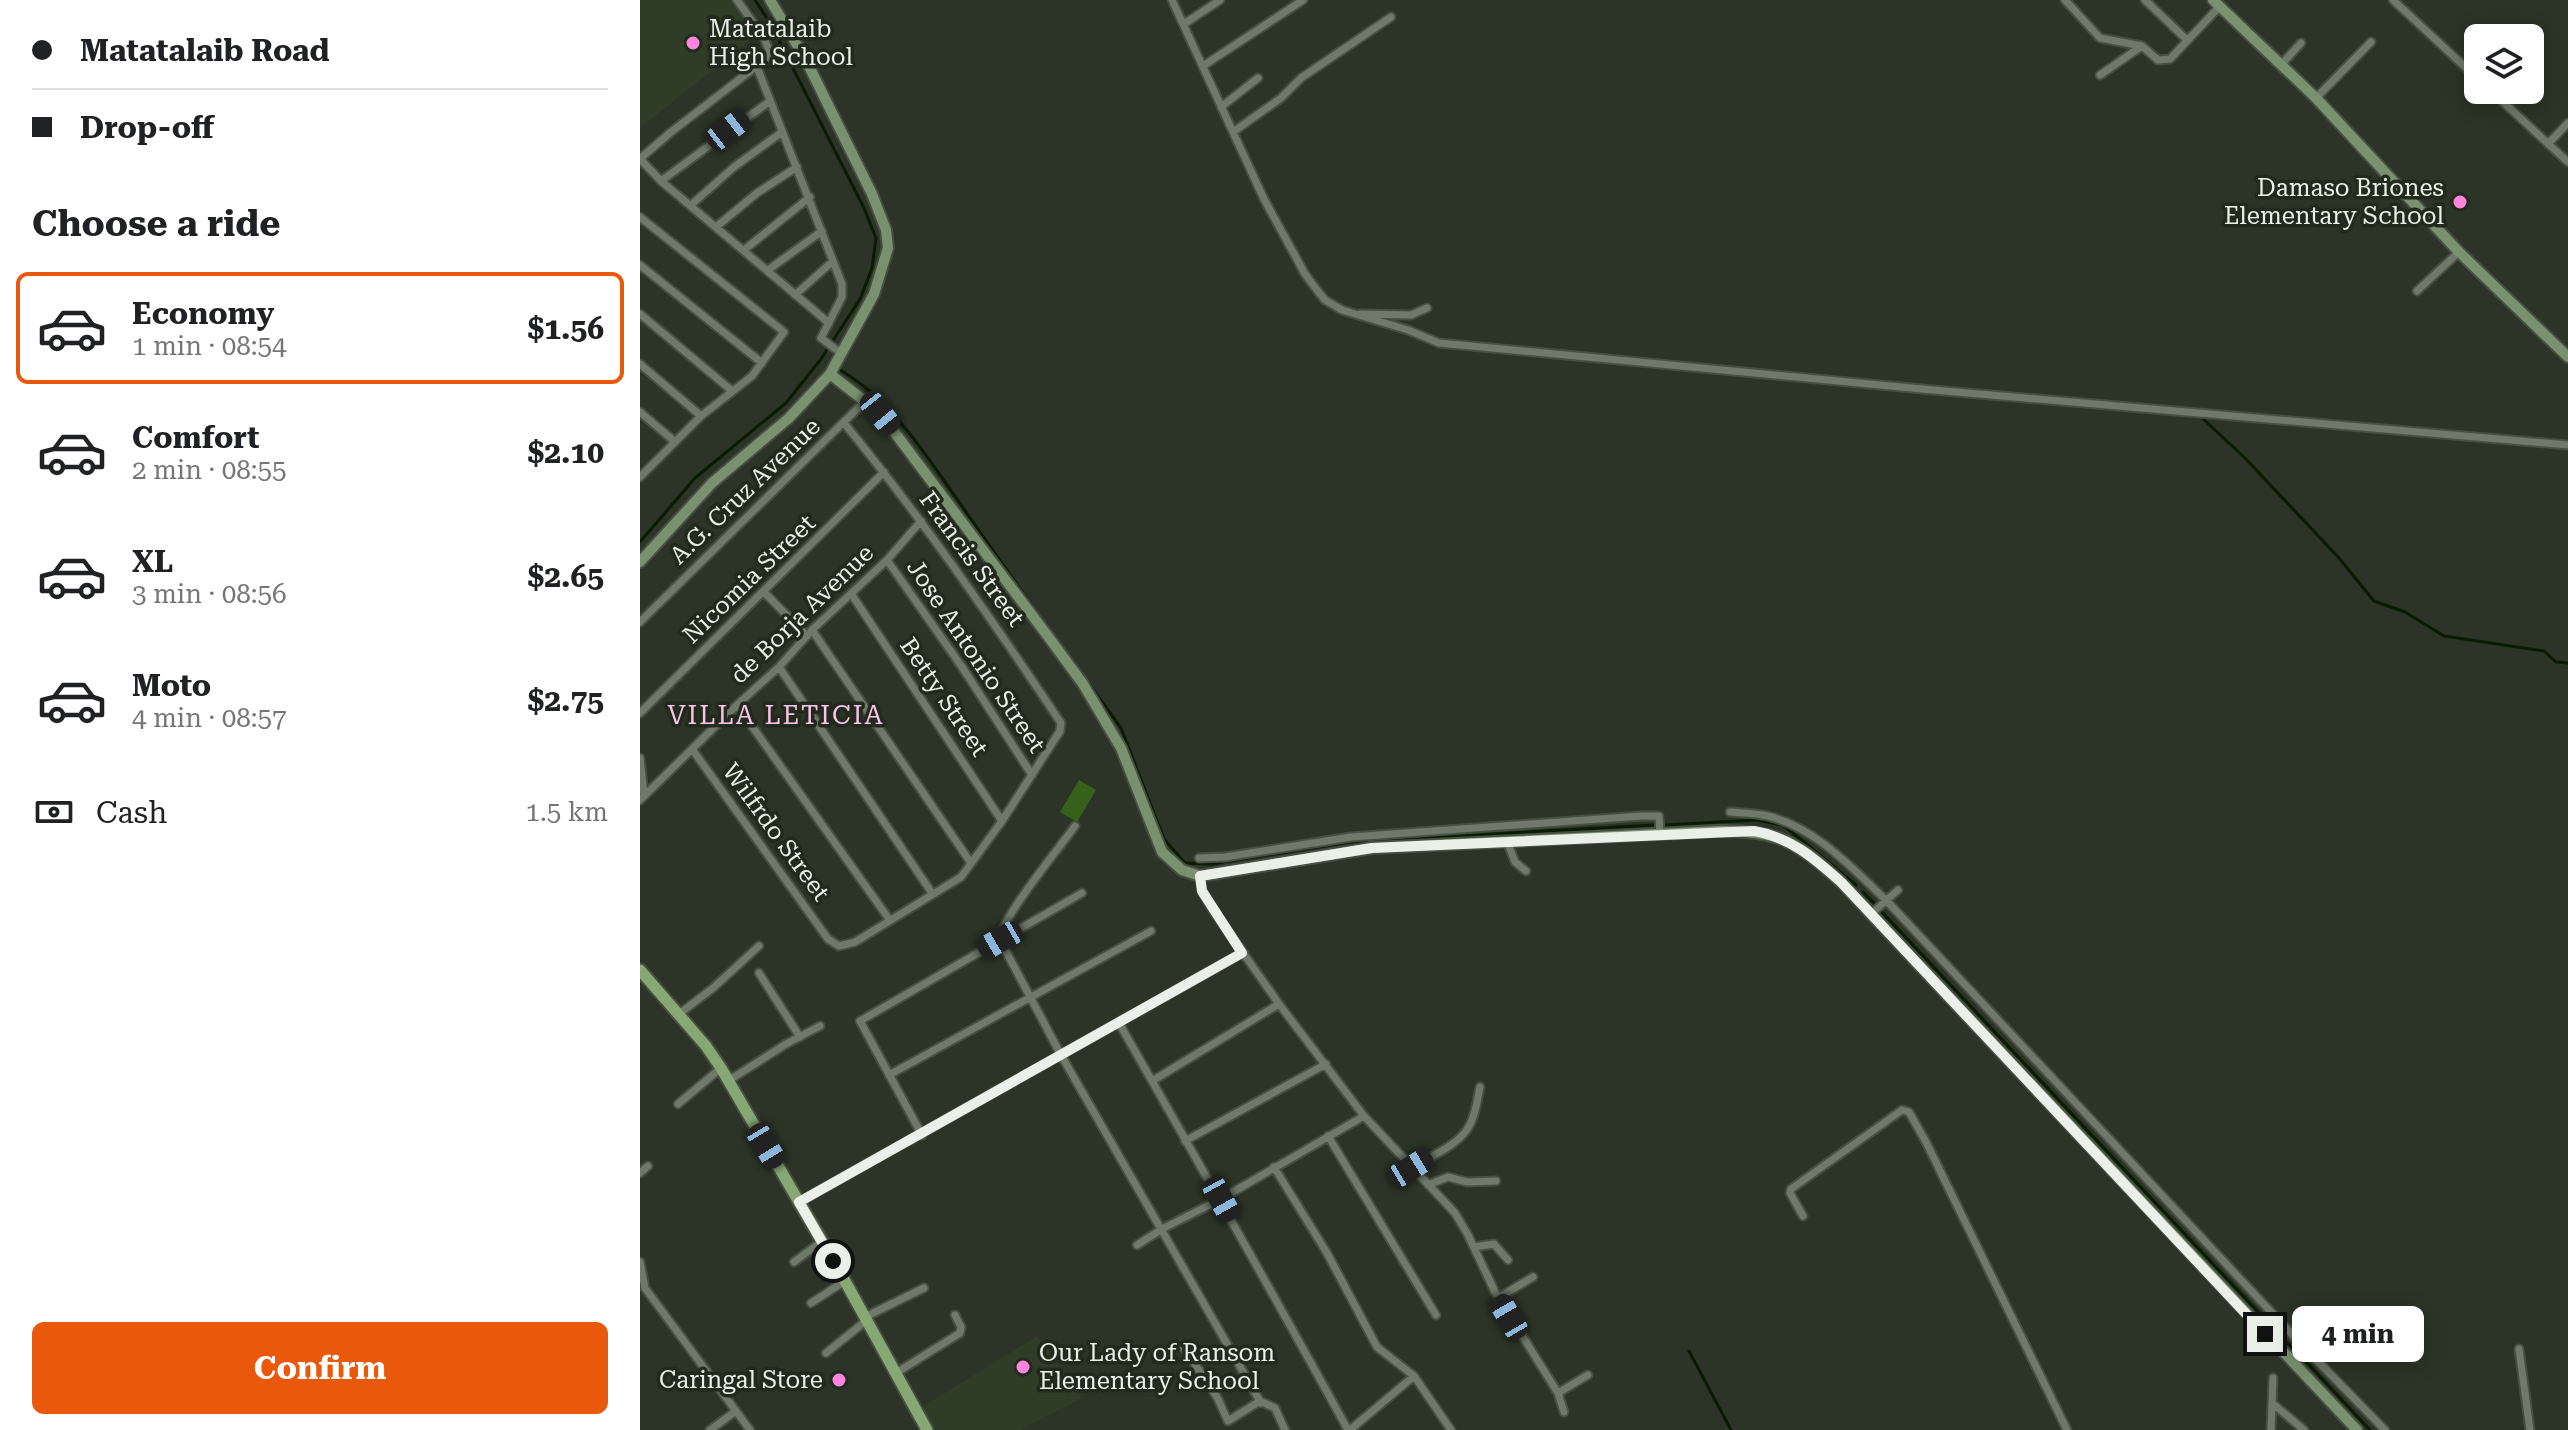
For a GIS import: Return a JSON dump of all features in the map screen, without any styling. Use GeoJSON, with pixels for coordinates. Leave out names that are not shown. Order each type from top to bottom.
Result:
{"type":"FeatureCollection","features":[{"type":"Feature","properties":{"kind":"main road"},"geometry":{"type":"LineString","coordinates":[[640,970],[706,1046],[721,1068],[845,1281],[927,1430]]}},
{"type":"Feature","properties":{"kind":"street"},"geometry":{"type":"LineString","coordinates":[[737,0],[770,49],[768,59],[671,132],[642,157],[642,161],[661,181],[829,323]]}},
{"type":"Feature","properties":{"kind":"street"},"geometry":{"type":"LineString","coordinates":[[640,562],[712,483],[789,418],[830,374],[839,352],[874,294],[888,248],[886,230],[872,194],[806,60],[770,0]]}},
{"type":"Feature","properties":{"kind":"street"},"geometry":{"type":"LineString","coordinates":[[1172,0],[1264,199],[1305,274],[1325,300],[1354,314],[1439,343],[2568,445]]}},
{"type":"Feature","properties":{"kind":"street"},"geometry":{"type":"LineString","coordinates":[[1184,24],[1220,0]]}},
{"type":"Feature","properties":{"kind":"street"},"geometry":{"type":"LineString","coordinates":[[1203,66],[1303,0]]}},
{"type":"Feature","properties":{"kind":"street"},"geometry":{"type":"LineString","coordinates":[[2065,0],[2100,38],[2142,46],[2158,60],[2164,61],[2170,59],[2217,3],[2316,98],[2459,252],[2568,357]]}},
{"type":"Feature","properties":{"kind":"street"},"geometry":{"type":"LineString","coordinates":[[2145,0],[2187,40]]}},
{"type":"Feature","properties":{"kind":"street"},"geometry":{"type":"LineString","coordinates":[[2393,0],[2464,66]]}},
{"type":"Feature","properties":{"kind":"street"},"geometry":{"type":"LineString","coordinates":[[1233,132],[1281,98],[1301,78],[1391,17]]}},
{"type":"Feature","properties":{"kind":"street"},"geometry":{"type":"LineString","coordinates":[[2316,98],[2371,42]]}},
{"type":"Feature","properties":{"kind":"street"},"geometry":{"type":"LineString","coordinates":[[2281,65],[2301,43]]}},
{"type":"Feature","properties":{"kind":"street"},"geometry":{"type":"LineString","coordinates":[[2100,75],[2142,46]]}},
{"type":"Feature","properties":{"kind":"street"},"geometry":{"type":"LineString","coordinates":[[757,67],[810,197],[843,291],[821,338],[839,352]]}},
{"type":"Feature","properties":{"kind":"street"},"geometry":{"type":"LineString","coordinates":[[1221,107],[1258,78]]}},
{"type":"Feature","properties":{"kind":"street"},"geometry":{"type":"LineString","coordinates":[[661,181],[770,101]]}},
{"type":"Feature","properties":{"kind":"street"},"geometry":{"type":"LineString","coordinates":[[2505,104],[2568,162]]}},
{"type":"Feature","properties":{"kind":"street"},"geometry":{"type":"LineString","coordinates":[[2548,144],[2568,123]]}},
{"type":"Feature","properties":{"kind":"street"},"geometry":{"type":"LineString","coordinates":[[691,205],[734,167],[782,132]]}},
{"type":"Feature","properties":{"kind":"street"},"geometry":{"type":"LineString","coordinates":[[716,227],[757,193],[797,167]]}},
{"type":"Feature","properties":{"kind":"street"},"geometry":{"type":"LineString","coordinates":[[744,250],[810,197]]}},
{"type":"Feature","properties":{"kind":"street"},"geometry":{"type":"LineString","coordinates":[[640,217],[784,332],[752,376],[701,416],[640,477]]}},
{"type":"Feature","properties":{"kind":"street"},"geometry":{"type":"LineString","coordinates":[[768,270],[822,231]]}},
{"type":"Feature","properties":{"kind":"street"},"geometry":{"type":"LineString","coordinates":[[2417,291],[2459,252]]}},
{"type":"Feature","properties":{"kind":"street"},"geometry":{"type":"LineString","coordinates":[[795,295],[833,261]]}},
{"type":"Feature","properties":{"kind":"street"},"geometry":{"type":"LineString","coordinates":[[640,265],[762,363]]}},
{"type":"Feature","properties":{"kind":"street"},"geometry":{"type":"LineString","coordinates":[[1354,314],[1411,315],[1427,308]]}},
{"type":"Feature","properties":{"kind":"street"},"geometry":{"type":"LineString","coordinates":[[640,314],[731,390]]}},
{"type":"Feature","properties":{"kind":"street"},"geometry":{"type":"LineString","coordinates":[[640,364],[701,416]]}},
{"type":"Feature","properties":{"kind":"street"},"geometry":{"type":"LineString","coordinates":[[830,374],[880,413],[1083,684],[1121,748],[1162,852],[1182,870],[1200,876],[1372,848],[1739,831],[1775,835],[1816,860],[1853,895],[2357,1430]]}},
{"type":"Feature","properties":{"kind":"street","name":"A.G. Cruz Avenue"},"geometry":{"type":"LineString","coordinates":[[640,622],[859,407]]}},
{"type":"Feature","properties":{"kind":"street"},"geometry":{"type":"LineString","coordinates":[[640,412],[674,441]]}},
{"type":"Feature","properties":{"kind":"street","name":"Francis Street"},"geometry":{"type":"LineString","coordinates":[[844,423],[921,521],[1061,723],[1060,731],[1032,775]]}},
{"type":"Feature","properties":{"kind":"street"},"geometry":{"type":"LineString","coordinates":[[640,462],[648,468]]}},
{"type":"Feature","properties":{"kind":"street","name":"Nicomia Street"},"geometry":{"type":"LineString","coordinates":[[640,713],[884,472]]}},
{"type":"Feature","properties":{"kind":"street","name":"de Borja Avenue"},"geometry":{"type":"LineString","coordinates":[[642,798],[779,667],[809,633],[852,595],[921,521]]}},
{"type":"Feature","properties":{"kind":"street","name":"Jose Antonio Street"},"geometry":{"type":"LineString","coordinates":[[887,560],[1032,775]]}},
{"type":"Feature","properties":{"kind":"street"},"geometry":{"type":"LineString","coordinates":[[764,592],[809,633],[971,863]]}},
{"type":"Feature","properties":{"kind":"street","name":"Betty Street"},"geometry":{"type":"LineString","coordinates":[[852,595],[1002,821]]}},
{"type":"Feature","properties":{"kind":"street"},"geometry":{"type":"LineString","coordinates":[[779,667],[932,893]]}},
{"type":"Feature","properties":{"kind":"street"},"geometry":{"type":"LineString","coordinates":[[737,705],[889,919],[961,877],[1032,775]]}},
{"type":"Feature","properties":{"kind":"street","name":"Wilfrdo Street"},"geometry":{"type":"LineString","coordinates":[[692,749],[834,945],[845,946],[865,937],[889,919]]}},
{"type":"Feature","properties":{"kind":"street"},"geometry":{"type":"LineString","coordinates":[[640,758],[642,798]]}},
{"type":"Feature","properties":{"kind":"street"},"geometry":{"type":"LineString","coordinates":[[1730,812],[1767,816],[1804,830],[1840,856],[1886,900],[2385,1430]]}},
{"type":"Feature","properties":{"kind":"street"},"geometry":{"type":"LineString","coordinates":[[1199,858],[1367,836],[1641,816],[1659,816],[1660,834]]}},
{"type":"Feature","properties":{"kind":"street"},"geometry":{"type":"LineString","coordinates":[[1075,826],[1020,902],[1000,933],[1000,940],[1061,1055],[1261,1402],[1275,1408],[1285,1430]]}},
{"type":"Feature","properties":{"kind":"street"},"geometry":{"type":"LineString","coordinates":[[1507,841],[1515,862],[1526,871]]}},
{"type":"Feature","properties":{"kind":"street"},"geometry":{"type":"LineString","coordinates":[[1200,876],[1202,891],[1279,1004],[1364,1116],[1455,1213],[1498,1298],[1558,1393],[1564,1412]]}},
{"type":"Feature","properties":{"kind":"street"},"geometry":{"type":"LineString","coordinates":[[1853,895],[1866,881]]}},
{"type":"Feature","properties":{"kind":"street"},"geometry":{"type":"LineString","coordinates":[[1871,914],[1898,890]]}},
{"type":"Feature","properties":{"kind":"street"},"geometry":{"type":"LineString","coordinates":[[922,1135],[860,1023],[861,1019],[1082,893]]}},
{"type":"Feature","properties":{"kind":"street"},"geometry":{"type":"LineString","coordinates":[[889,1075],[1151,931]]}},
{"type":"Feature","properties":{"kind":"street"},"geometry":{"type":"LineString","coordinates":[[679,1014],[759,946]]}},
{"type":"Feature","properties":{"kind":"street"},"geometry":{"type":"LineString","coordinates":[[799,1202],[1242,953]]}},
{"type":"Feature","properties":{"kind":"street"},"geometry":{"type":"LineString","coordinates":[[759,973],[800,1037]]}},
{"type":"Feature","properties":{"kind":"street"},"geometry":{"type":"LineString","coordinates":[[1152,1081],[1279,1004]]}},
{"type":"Feature","properties":{"kind":"street"},"geometry":{"type":"LineString","coordinates":[[1119,1023],[1349,1430],[1414,1376]]}},
{"type":"Feature","properties":{"kind":"street"},"geometry":{"type":"LineString","coordinates":[[728,1081],[820,1026]]}},
{"type":"Feature","properties":{"kind":"street"},"geometry":{"type":"LineString","coordinates":[[1185,1141],[1326,1064]]}},
{"type":"Feature","properties":{"kind":"street"},"geometry":{"type":"LineString","coordinates":[[678,1104],[721,1068]]}},
{"type":"Feature","properties":{"kind":"street"},"geometry":{"type":"LineString","coordinates":[[1411,1168],[1466,1132],[1480,1087]]}},
{"type":"Feature","properties":{"kind":"street"},"geometry":{"type":"LineString","coordinates":[[1803,1216],[1790,1193],[1791,1189],[1902,1110],[1909,1112],[2067,1430]]}},
{"type":"Feature","properties":{"kind":"street"},"geometry":{"type":"LineString","coordinates":[[1137,1245],[1364,1116]]}},
{"type":"Feature","properties":{"kind":"street"},"geometry":{"type":"LineString","coordinates":[[1328,1136],[1436,1315]]}},
{"type":"Feature","properties":{"kind":"street"},"geometry":{"type":"LineString","coordinates":[[640,1173],[648,1166]]}},
{"type":"Feature","properties":{"kind":"street"},"geometry":{"type":"LineString","coordinates":[[1274,1167],[1327,1253],[1377,1347],[1414,1376],[1451,1430]]}},
{"type":"Feature","properties":{"kind":"street"},"geometry":{"type":"LineString","coordinates":[[1428,1185],[1448,1177],[1467,1182],[1496,1181]]}},
{"type":"Feature","properties":{"kind":"street"},"geometry":{"type":"LineString","coordinates":[[794,1262],[821,1242]]}},
{"type":"Feature","properties":{"kind":"street"},"geometry":{"type":"LineString","coordinates":[[1474,1247],[1494,1244],[1508,1260]]}},
{"type":"Feature","properties":{"kind":"street"},"geometry":{"type":"LineString","coordinates":[[640,1262],[642,1286],[750,1430]]}},
{"type":"Feature","properties":{"kind":"street"},"geometry":{"type":"LineString","coordinates":[[1498,1298],[1533,1277]]}},
{"type":"Feature","properties":{"kind":"street"},"geometry":{"type":"LineString","coordinates":[[811,1303],[845,1281]]}},
{"type":"Feature","properties":{"kind":"street"},"geometry":{"type":"LineString","coordinates":[[826,1353],[866,1318],[924,1288]]}},
{"type":"Feature","properties":{"kind":"street"},"geometry":{"type":"LineString","coordinates":[[896,1373],[960,1333],[961,1327],[955,1315]]}},
{"type":"Feature","properties":{"kind":"street"},"geometry":{"type":"LineString","coordinates":[[2287,1357],[2301,1344]]}},
{"type":"Feature","properties":{"kind":"street"},"geometry":{"type":"LineString","coordinates":[[1182,1345],[1217,1397],[1229,1426],[1261,1402]]}},
{"type":"Feature","properties":{"kind":"street"},"geometry":{"type":"LineString","coordinates":[[2519,1349],[2530,1430]]}},
{"type":"Feature","properties":{"kind":"street"},"geometry":{"type":"LineString","coordinates":[[1558,1393],[1588,1375]]}},
{"type":"Feature","properties":{"kind":"street"},"geometry":{"type":"LineString","coordinates":[[2271,1430],[2273,1378]]}},
{"type":"Feature","properties":{"kind":"street"},"geometry":{"type":"LineString","coordinates":[[2272,1403],[2304,1430]]}},
{"type":"Feature","properties":{"kind":"street"},"geometry":{"type":"LineString","coordinates":[[710,1430],[736,1411]]}},
{"type":"Feature","properties":{"kind":"shaded area","name":"Matatalaib High School"},"geometry":{"type":"Polygon","coordinates":[[[640,0],[732,0],[754,37],[640,128],[640,0]]]}},
{"type":"Feature","properties":{"kind":"shaded area","name":"Our Lady of Ransom Elementary School"},"geometry":{"type":"Polygon","coordinates":[[[1037,1336],[1082,1398],[1020,1430],[935,1430],[922,1407],[1037,1336]]]}},
{"type":"Feature","properties":{"kind":"green space"},"geometry":{"type":"Polygon","coordinates":[[[1079,780],[1096,790],[1077,822],[1060,812],[1079,780]]]}},
{"type":"Feature","properties":{"kind":"waterway"},"geometry":{"type":"LineString","coordinates":[[640,542],[695,478],[786,403],[821,359],[860,299],[872,268],[876,238],[864,208],[770,23],[755,0]]}},
{"type":"Feature","properties":{"kind":"waterway"},"geometry":{"type":"LineString","coordinates":[[840,370],[875,396],[906,429],[1044,623]]}},
{"type":"Feature","properties":{"kind":"waterway"},"geometry":{"type":"LineString","coordinates":[[2200,416],[2245,458],[2339,558],[2374,601],[2405,612],[2444,636],[2544,651],[2556,662],[2568,663]]}},
{"type":"Feature","properties":{"kind":"waterway"},"geometry":{"type":"LineString","coordinates":[[1089,684],[1121,728],[1164,839],[1185,863],[1211,864],[1350,842],[1654,825]]}},
{"type":"Feature","properties":{"kind":"waterway"},"geometry":{"type":"LineString","coordinates":[[1665,825],[1756,820],[1783,825],[1856,885]]}},
{"type":"Feature","properties":{"kind":"waterway"},"geometry":{"type":"LineString","coordinates":[[1863,892],[1877,906]]}},
{"type":"Feature","properties":{"kind":"waterway"},"geometry":{"type":"LineString","coordinates":[[1882,912],[2292,1348]]}},
{"type":"Feature","properties":{"kind":"waterway"},"geometry":{"type":"LineString","coordinates":[[1689,1351],[1731,1430]]}},
{"type":"Feature","properties":{"kind":"waterway"},"geometry":{"type":"LineString","coordinates":[[2298,1353],[2370,1430]]}},
{"type":"Feature","properties":{"kind":"place","name":"Matatalaib High School"},"geometry":{"type":"Point","coordinates":[693,43]}},
{"type":"Feature","properties":{"kind":"place","name":"Damaso Briones Elementary School"},"geometry":{"type":"Point","coordinates":[2460,202]}},
{"type":"Feature","properties":{"kind":"place","name":"Our Lady of Ransom Elementary School"},"geometry":{"type":"Point","coordinates":[1023,1367]}},
{"type":"Feature","properties":{"kind":"place","name":"Caringal Store"},"geometry":{"type":"Point","coordinates":[839,1380]}},
{"type":"Feature","properties":{"kind":"district","name":"VILLA LETICIA"},"geometry":{"type":"Point","coordinates":[776,715]}},
{"type":"Feature","properties":{"kind":"route"},"geometry":{"type":"LineString","coordinates":[[833,1261],[799,1202],[1242,953],[1202,891],[1200,876],[1372,848],[1754,831],[1783,838],[1816,860],[1841,882],[2265,1334]]}}]}
